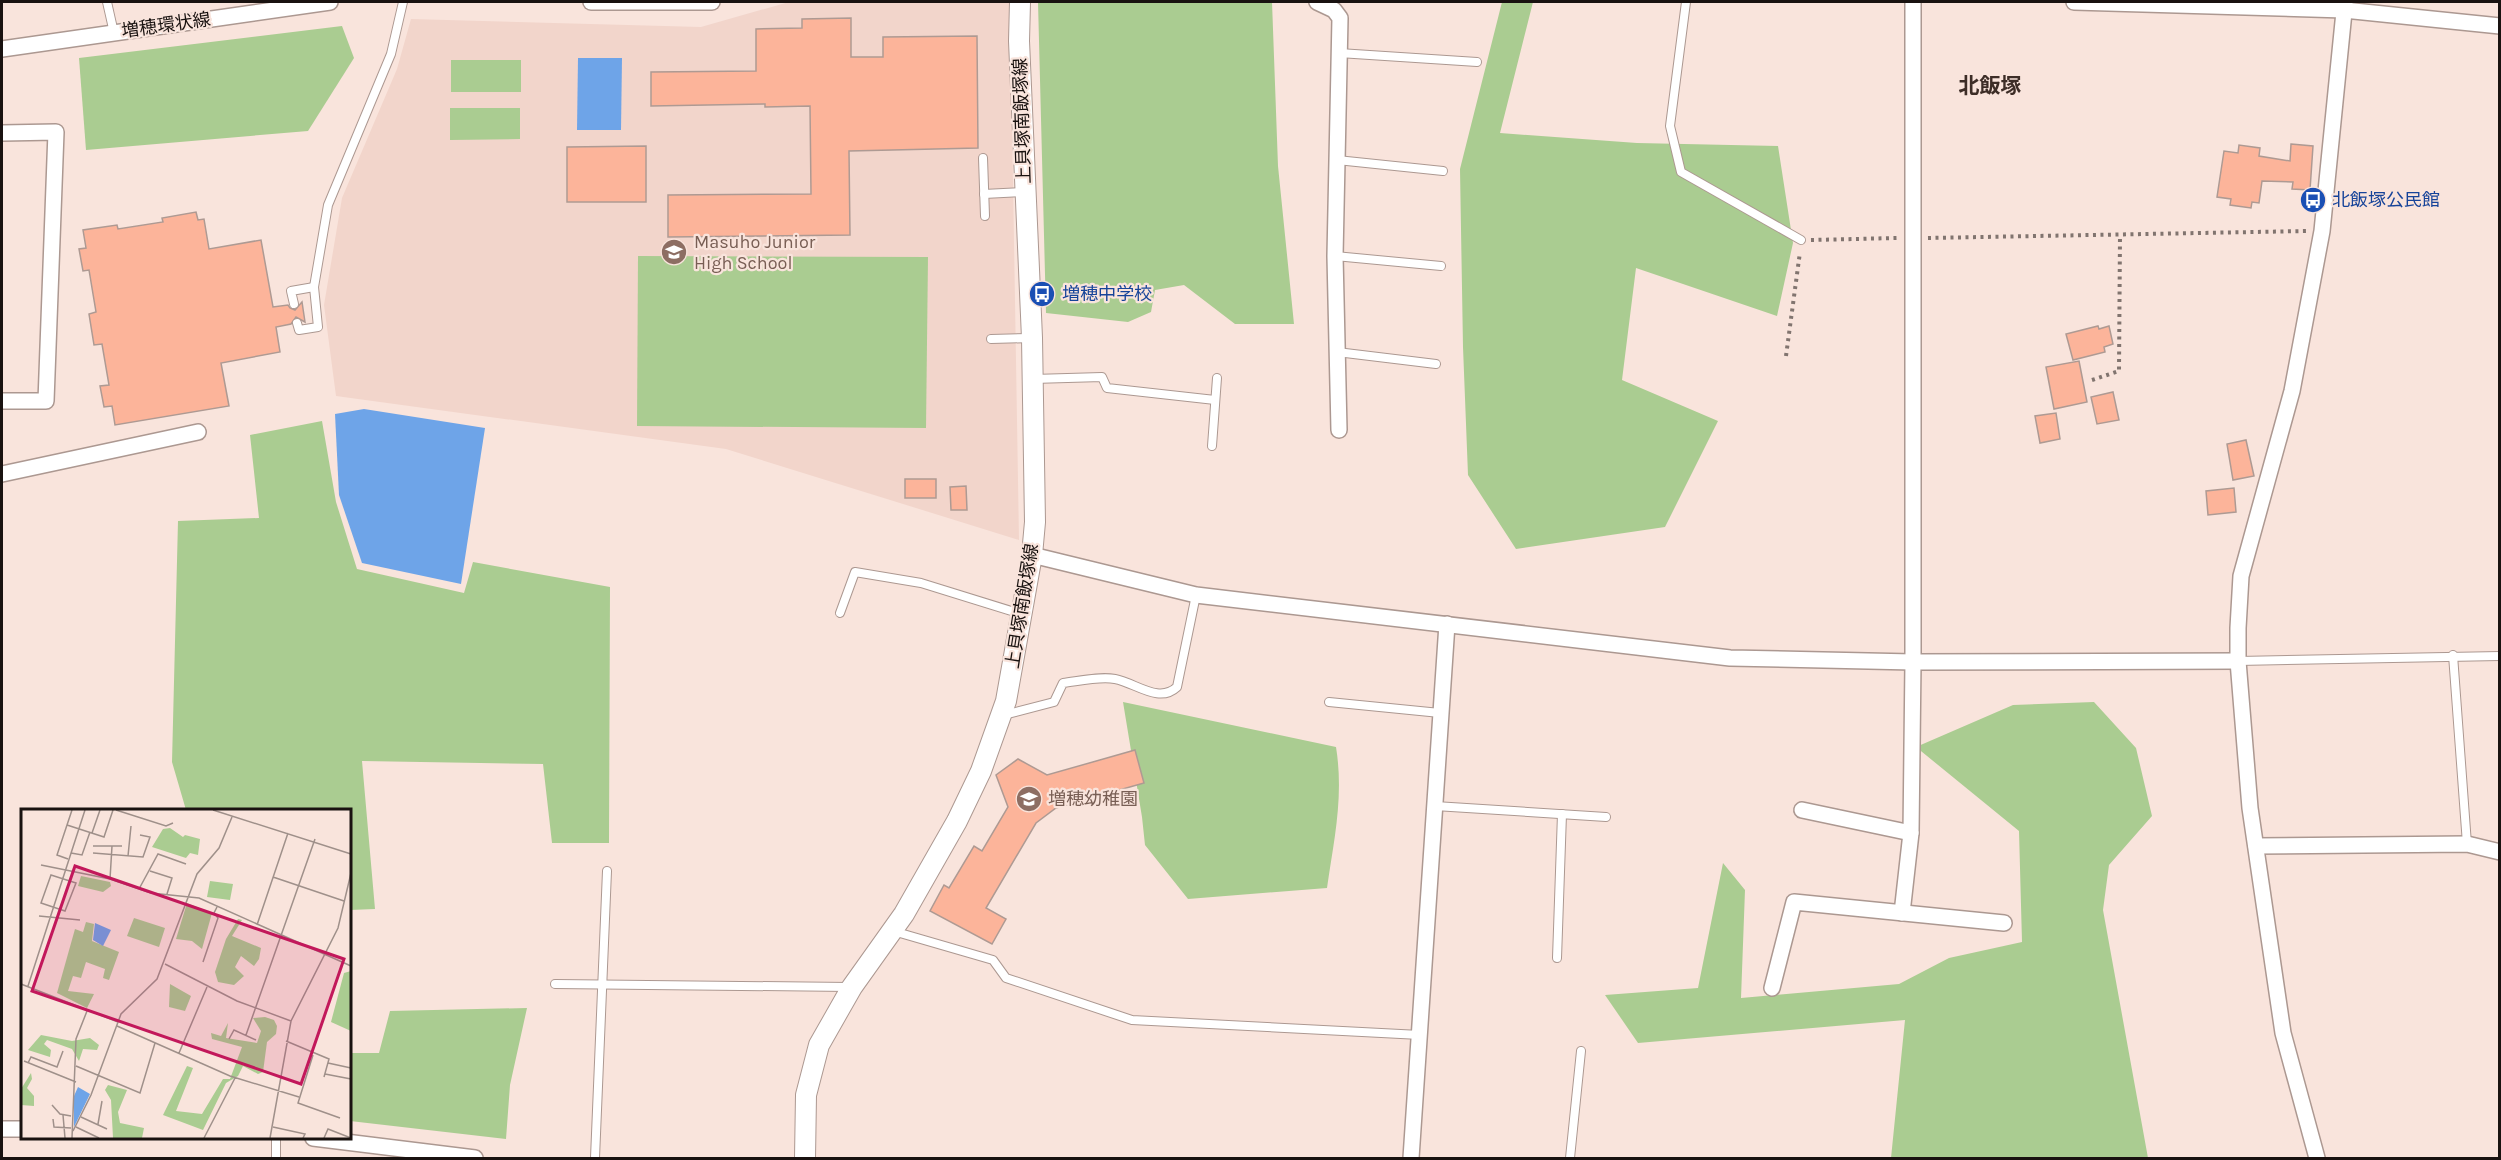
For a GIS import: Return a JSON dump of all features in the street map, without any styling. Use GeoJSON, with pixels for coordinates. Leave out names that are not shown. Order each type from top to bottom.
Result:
{"type":"FeatureCollection","features":[{"type":"Feature","properties":{"kind":"street","name":"増穂環状線"},"geometry":{"type":"LineString","coordinates":[[2,49],[330,2]]}},
{"type":"Feature","properties":{"kind":"street"},"geometry":{"type":"LineString","coordinates":[[591,2],[712,2]]}},
{"type":"Feature","properties":{"kind":"street","name":"上貝塚南飯塚線"},"geometry":{"type":"LineString","coordinates":[[806,1158],[806,1095],[819,1045],[852,987],[892,931],[957,821],[981,771],[1006,701],[1032,555],[1035,522],[1032,338],[1019,41],[1020,2]]}},
{"type":"Feature","properties":{"kind":"street"},"geometry":{"type":"LineString","coordinates":[[1317,2],[1334,9],[1340,18],[1335,160],[1339,430]]}},
{"type":"Feature","properties":{"kind":"street"},"geometry":{"type":"LineString","coordinates":[[1902,913],[1911,833],[1913,2]]}},
{"type":"Feature","properties":{"kind":"street"},"geometry":{"type":"LineString","coordinates":[[2074,2],[2345,6],[2499,26]]}},
{"type":"Feature","properties":{"kind":"street"},"geometry":{"type":"LineString","coordinates":[[2317,1158],[2283,1033],[2250,808],[2238,661],[2241,576],[2292,391],[2322,231],[2345,6]]}},
{"type":"Feature","properties":{"kind":"street"},"geometry":{"type":"LineString","coordinates":[[2,133],[56,132],[46,401],[2,401]]}},
{"type":"Feature","properties":{"kind":"street"},"geometry":{"type":"LineString","coordinates":[[2,474],[198,432]]}},
{"type":"Feature","properties":{"kind":"street"},"geometry":{"type":"LineString","coordinates":[[1032,555],[1196,595],[1730,658],[1913,662],[2238,661]]}},
{"type":"Feature","properties":{"kind":"street"},"geometry":{"type":"LineString","coordinates":[[1411,1158],[1447,624]]}},
{"type":"Feature","properties":{"kind":"street"},"geometry":{"type":"LineString","coordinates":[[1802,810],[1911,833]]}},
{"type":"Feature","properties":{"kind":"street"},"geometry":{"type":"LineString","coordinates":[[2256,846],[2467,844],[2499,852]]}},
{"type":"Feature","properties":{"kind":"street"},"geometry":{"type":"LineString","coordinates":[[1772,988],[1794,902],[2004,923]]}},
{"type":"Feature","properties":{"kind":"street"},"geometry":{"type":"LineString","coordinates":[[2,1129],[21,1129]]}},
{"type":"Feature","properties":{"kind":"street"},"geometry":{"type":"LineString","coordinates":[[328,1139],[475,1158]]}},
{"type":"Feature","properties":{"kind":"lane"},"geometry":{"type":"LineString","coordinates":[[107,2],[114,33]]}},
{"type":"Feature","properties":{"kind":"lane"},"geometry":{"type":"LineString","coordinates":[[297,323],[299,330],[318,327],[314,286],[332,192],[391,54],[403,2]]}},
{"type":"Feature","properties":{"kind":"lane"},"geometry":{"type":"LineString","coordinates":[[1686,2],[1670,126],[1682,172],[1802,240]]}},
{"type":"Feature","properties":{"kind":"lane"},"geometry":{"type":"LineString","coordinates":[[1339,53],[1477,62]]}},
{"type":"Feature","properties":{"kind":"lane"},"geometry":{"type":"LineString","coordinates":[[983,158],[985,216]]}},
{"type":"Feature","properties":{"kind":"lane"},"geometry":{"type":"LineString","coordinates":[[1335,160],[1443,171]]}},
{"type":"Feature","properties":{"kind":"lane"},"geometry":{"type":"LineString","coordinates":[[984,194],[1025,192]]}},
{"type":"Feature","properties":{"kind":"lane"},"geometry":{"type":"LineString","coordinates":[[1335,256],[1441,266]]}},
{"type":"Feature","properties":{"kind":"lane"},"geometry":{"type":"LineString","coordinates":[[294,304],[291,291],[314,286]]}},
{"type":"Feature","properties":{"kind":"lane"},"geometry":{"type":"LineString","coordinates":[[991,339],[1032,338]]}},
{"type":"Feature","properties":{"kind":"lane"},"geometry":{"type":"LineString","coordinates":[[1337,352],[1436,364]]}},
{"type":"Feature","properties":{"kind":"lane"},"geometry":{"type":"LineString","coordinates":[[1032,379],[1102,377],[1107,388],[1215,400]]}},
{"type":"Feature","properties":{"kind":"lane"},"geometry":{"type":"LineString","coordinates":[[1212,446],[1217,378]]}},
{"type":"Feature","properties":{"kind":"lane"},"geometry":{"type":"LineString","coordinates":[[840,613],[855,572],[921,583],[1022,614]]}},
{"type":"Feature","properties":{"kind":"lane"},"geometry":{"type":"LineString","coordinates":[[1001,715],[1054,702],[1063,683],[1114,678],[1161,695],[1172,691],[1177,687],[1196,595]]}},
{"type":"Feature","properties":{"kind":"lane"},"geometry":{"type":"LineString","coordinates":[[2238,661],[2453,655],[2499,656]]}},
{"type":"Feature","properties":{"kind":"lane"},"geometry":{"type":"LineString","coordinates":[[2453,655],[2467,844]]}},
{"type":"Feature","properties":{"kind":"lane"},"geometry":{"type":"LineString","coordinates":[[1329,702],[1440,712]]}},
{"type":"Feature","properties":{"kind":"lane"},"geometry":{"type":"LineString","coordinates":[[1435,806],[1606,817]]}},
{"type":"Feature","properties":{"kind":"lane"},"geometry":{"type":"LineString","coordinates":[[1557,958],[1562,814]]}},
{"type":"Feature","properties":{"kind":"lane"},"geometry":{"type":"LineString","coordinates":[[595,1158],[607,871]]}},
{"type":"Feature","properties":{"kind":"lane"},"geometry":{"type":"LineString","coordinates":[[892,931],[993,960],[1006,978],[1132,1020],[1420,1035]]}},
{"type":"Feature","properties":{"kind":"lane"},"geometry":{"type":"LineString","coordinates":[[555,984],[852,987]]}},
{"type":"Feature","properties":{"kind":"lane"},"geometry":{"type":"LineString","coordinates":[[1570,1158],[1581,1051]]}},
{"type":"Feature","properties":{"kind":"lane"},"geometry":{"type":"LineString","coordinates":[[276,1139],[276,1158]]}},
{"type":"Feature","properties":{"kind":"path"},"geometry":{"type":"LineString","coordinates":[[1786,356],[1802,240],[2322,231]]}},
{"type":"Feature","properties":{"kind":"path"},"geometry":{"type":"LineString","coordinates":[[2092,380],[2119,371],[2120,235]]}},
{"type":"Feature","properties":{"kind":"shaded area","name":"Masuho Junior High School"},"geometry":{"type":"Polygon","coordinates":[[[789,2],[1010,2],[1019,540],[726,449],[336,396],[324,305],[342,198],[397,69],[411,19],[701,27],[789,2]]]}},
{"type":"Feature","properties":{"kind":"green space"},"geometry":{"type":"Polygon","coordinates":[[[1038,2],[1272,2],[1278,166],[1294,324],[1235,324],[1184,285],[1155,290],[1151,312],[1128,322],[1046,313],[1038,2]]]}},
{"type":"Feature","properties":{"kind":"green space"},"geometry":{"type":"Polygon","coordinates":[[[1502,2],[1533,2],[1500,133],[1637,143],[1778,146],[1793,243],[1777,316],[1636,268],[1622,380],[1718,421],[1665,527],[1516,549],[1468,475],[1460,169],[1502,2]]]}},
{"type":"Feature","properties":{"kind":"green space"},"geometry":{"type":"Polygon","coordinates":[[[342,26],[354,58],[308,131],[86,150],[79,58],[342,26]]]}},
{"type":"Feature","properties":{"kind":"green space"},"geometry":{"type":"Polygon","coordinates":[[[451,60],[521,60],[521,92],[451,92],[451,60]]]}},
{"type":"Feature","properties":{"kind":"green space"},"geometry":{"type":"Polygon","coordinates":[[[450,108],[520,108],[520,139],[450,140],[450,108]]]}},
{"type":"Feature","properties":{"kind":"green space"},"geometry":{"type":"Polygon","coordinates":[[[638,256],[928,257],[926,428],[637,426],[638,256]]]}},
{"type":"Feature","properties":{"kind":"green space"},"geometry":{"type":"Polygon","coordinates":[[[322,421],[336,502],[357,569],[464,593],[473,562],[610,587],[609,843],[552,843],[543,764],[362,761],[375,909],[351,910],[351,809],[186,809],[172,762],[178,521],[259,518],[250,435],[322,421]]]}},
{"type":"Feature","properties":{"kind":"green space"},"geometry":{"type":"Polygon","coordinates":[[[1123,702],[1336,747],[1339,801],[1327,888],[1188,899],[1145,845],[1123,702]]]}},
{"type":"Feature","properties":{"kind":"green space"},"geometry":{"type":"Polygon","coordinates":[[[2094,702],[2136,748],[2152,816],[2109,865],[2103,910],[2148,1158],[1891,1158],[1905,1020],[1638,1043],[1605,995],[1698,988],[1723,863],[1745,890],[1741,998],[1899,984],[1949,958],[2022,942],[2019,831],[1916,747],[2013,705],[2094,702]]]}},
{"type":"Feature","properties":{"kind":"green space"},"geometry":{"type":"Polygon","coordinates":[[[527,1008],[510,1085],[506,1139],[351,1121],[351,1053],[379,1053],[390,1011],[527,1008]]]}},
{"type":"Feature","properties":{"kind":"water"},"geometry":{"type":"Polygon","coordinates":[[[578,58],[622,58],[621,130],[577,130],[578,58]]]}},
{"type":"Feature","properties":{"kind":"water"},"geometry":{"type":"Polygon","coordinates":[[[364,409],[485,428],[461,584],[362,563],[339,495],[335,414],[364,409]]]}},
{"type":"Feature","properties":{"kind":"building"},"geometry":{"type":"Polygon","coordinates":[[[851,18],[851,57],[883,57],[883,37],[977,36],[978,148],[849,151],[850,235],[668,237],[668,195],[811,194],[810,106],[765,107],[765,104],[651,106],[651,72],[756,71],[756,29],[802,28],[802,19],[851,18]]]}},
{"type":"Feature","properties":{"kind":"building"},"geometry":{"type":"Polygon","coordinates":[[[2291,144],[2313,146],[2310,190],[2292,189],[2293,182],[2262,181],[2259,203],[2252,202],[2251,208],[2230,205],[2231,199],[2217,197],[2224,151],[2238,153],[2239,145],[2260,148],[2259,156],[2290,161],[2291,144]]]}},
{"type":"Feature","properties":{"kind":"building"},"geometry":{"type":"Polygon","coordinates":[[[646,146],[646,202],[567,202],[567,147],[646,146]]]}},
{"type":"Feature","properties":{"kind":"building"},"geometry":{"type":"Polygon","coordinates":[[[196,212],[198,220],[204,219],[209,249],[261,240],[273,307],[288,305],[295,310],[302,302],[305,322],[296,317],[291,324],[276,327],[280,352],[221,363],[229,406],[115,425],[112,406],[104,407],[100,386],[109,385],[102,344],[94,345],[89,314],[96,312],[89,270],[83,271],[79,249],[86,248],[83,230],[117,225],[118,229],[163,222],[162,218],[196,212]]]}},
{"type":"Feature","properties":{"kind":"building"},"geometry":{"type":"Polygon","coordinates":[[[2098,326],[2099,329],[2109,326],[2113,344],[2104,347],[2105,352],[2073,360],[2066,334],[2098,326]]]}},
{"type":"Feature","properties":{"kind":"building"},"geometry":{"type":"Polygon","coordinates":[[[2079,361],[2087,402],[2054,409],[2046,367],[2079,361]]]}},
{"type":"Feature","properties":{"kind":"building"},"geometry":{"type":"Polygon","coordinates":[[[2113,392],[2119,420],[2097,424],[2091,397],[2113,392]]]}},
{"type":"Feature","properties":{"kind":"building"},"geometry":{"type":"Polygon","coordinates":[[[2056,413],[2060,439],[2040,443],[2035,416],[2056,413]]]}},
{"type":"Feature","properties":{"kind":"building"},"geometry":{"type":"Polygon","coordinates":[[[2246,440],[2254,476],[2233,480],[2227,444],[2246,440]]]}},
{"type":"Feature","properties":{"kind":"building"},"geometry":{"type":"Polygon","coordinates":[[[905,479],[936,479],[936,498],[905,498],[905,479]]]}},
{"type":"Feature","properties":{"kind":"building"},"geometry":{"type":"Polygon","coordinates":[[[966,486],[967,510],[951,510],[950,487],[966,486]]]}},
{"type":"Feature","properties":{"kind":"building"},"geometry":{"type":"Polygon","coordinates":[[[2234,488],[2236,512],[2208,515],[2206,491],[2234,488]]]}},
{"type":"Feature","properties":{"kind":"building"},"geometry":{"type":"Polygon","coordinates":[[[1135,750],[1144,783],[1056,808],[1036,823],[986,908],[1006,919],[992,944],[930,911],[944,885],[949,888],[974,846],[982,851],[1008,807],[996,775],[1018,759],[1047,775],[1135,750]]]}},
{"type":"Feature","properties":{"kind":"place","name":"北飯塚公民館"},"geometry":{"type":"Point","coordinates":[2313,200]}},
{"type":"Feature","properties":{"kind":"place","name":"Masuho Junior High School"},"geometry":{"type":"Point","coordinates":[674,252]}},
{"type":"Feature","properties":{"kind":"place","name":"増穂中学校"},"geometry":{"type":"Point","coordinates":[1042,294]}},
{"type":"Feature","properties":{"kind":"place","name":"増穂幼稚園"},"geometry":{"type":"Point","coordinates":[1029,799]}},
{"type":"Feature","properties":{"kind":"district","name":"北飯塚"},"geometry":{"type":"Point","coordinates":[1990,86]}}]}
